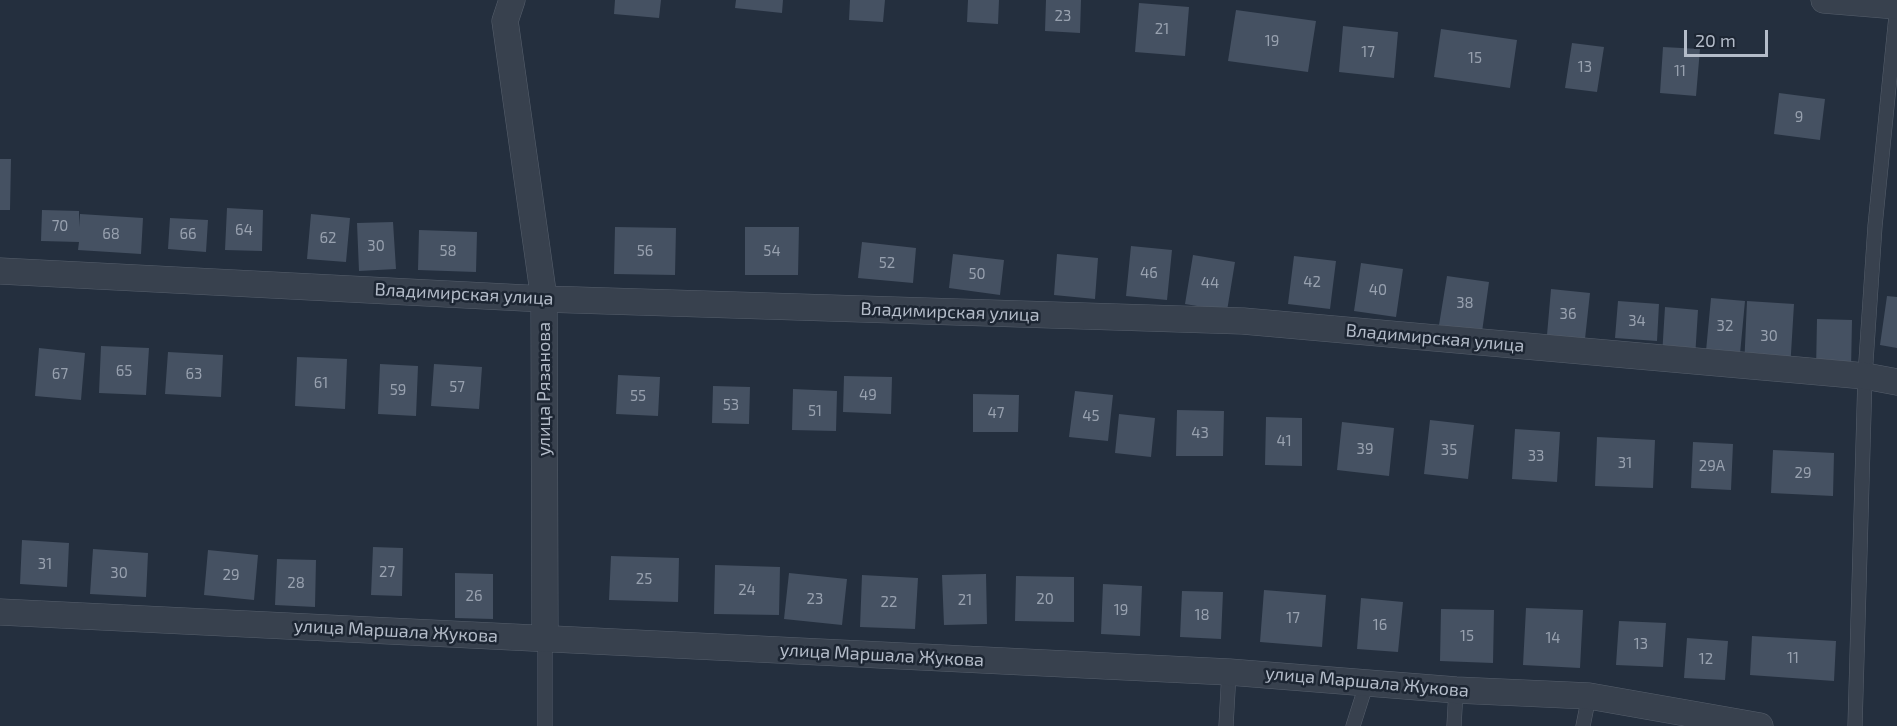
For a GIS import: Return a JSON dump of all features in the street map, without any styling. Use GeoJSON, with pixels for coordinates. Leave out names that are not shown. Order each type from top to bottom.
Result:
{"type":"FeatureCollection","features":[{"type":"Feature","properties":{"kind":"street","name":"улица Рязанова"},"geometry":{"type":"LineString","coordinates":[[512,0],[505,21],[544,299],[545,638]]}},
{"type":"Feature","properties":{"kind":"street"},"geometry":{"type":"LineString","coordinates":[[1824,0],[1897,6]]}},
{"type":"Feature","properties":{"kind":"street","name":"Владимирская улица"},"geometry":{"type":"LineString","coordinates":[[0,271],[544,299],[1243,321],[1865,376],[1897,382]]}},
{"type":"Feature","properties":{"kind":"street","name":"улица Маршала Жукова"},"geometry":{"type":"LineString","coordinates":[[0,612],[1229,672],[1456,690],[1589,696],[1760,726]]}},
{"type":"Feature","properties":{"kind":"lane"},"geometry":{"type":"LineString","coordinates":[[1856,726],[1865,376],[1875,226],[1897,6]]}},
{"type":"Feature","properties":{"kind":"lane"},"geometry":{"type":"LineString","coordinates":[[545,638],[545,726]]}},
{"type":"Feature","properties":{"kind":"lane"},"geometry":{"type":"LineString","coordinates":[[1226,726],[1229,672]]}},
{"type":"Feature","properties":{"kind":"lane"},"geometry":{"type":"LineString","coordinates":[[1353,726],[1367,682]]}},
{"type":"Feature","properties":{"kind":"lane"},"geometry":{"type":"LineString","coordinates":[[1454,726],[1456,690]]}},
{"type":"Feature","properties":{"kind":"lane"},"geometry":{"type":"LineString","coordinates":[[1583,726],[1589,696]]}},
{"type":"Feature","properties":{"kind":"building"},"geometry":{"type":"Polygon","coordinates":[[[615,0],[661,0],[659,18],[614,14],[615,0]]]}},
{"type":"Feature","properties":{"kind":"building"},"geometry":{"type":"Polygon","coordinates":[[[736,0],[783,0],[782,13],[735,8],[736,0]]]}},
{"type":"Feature","properties":{"kind":"building"},"geometry":{"type":"Polygon","coordinates":[[[850,0],[885,0],[883,22],[849,20],[850,0]]]}},
{"type":"Feature","properties":{"kind":"building"},"geometry":{"type":"Polygon","coordinates":[[[968,0],[999,0],[998,24],[967,22],[968,0]]]}},
{"type":"Feature","properties":{"kind":"building"},"geometry":{"type":"Polygon","coordinates":[[[1046,0],[1081,0],[1080,33],[1045,31],[1046,0]]]}},
{"type":"Feature","properties":{"kind":"building"},"geometry":{"type":"Polygon","coordinates":[[[1139,3],[1189,7],[1185,56],[1135,52],[1139,3]]]}},
{"type":"Feature","properties":{"kind":"building"},"geometry":{"type":"Polygon","coordinates":[[[1236,10],[1316,21],[1308,72],[1228,61],[1236,10]]]}},
{"type":"Feature","properties":{"kind":"building"},"geometry":{"type":"Polygon","coordinates":[[[1343,26],[1398,32],[1394,78],[1339,72],[1343,26]]]}},
{"type":"Feature","properties":{"kind":"building"},"geometry":{"type":"Polygon","coordinates":[[[1441,29],[1517,40],[1510,88],[1434,77],[1441,29]]]}},
{"type":"Feature","properties":{"kind":"building"},"geometry":{"type":"Polygon","coordinates":[[[1572,43],[1604,47],[1597,92],[1565,88],[1572,43]]]}},
{"type":"Feature","properties":{"kind":"building"},"geometry":{"type":"Polygon","coordinates":[[[1663,47],[1700,49],[1696,96],[1660,93],[1663,47]]]}},
{"type":"Feature","properties":{"kind":"building"},"geometry":{"type":"Polygon","coordinates":[[[1779,93],[1825,99],[1820,140],[1774,134],[1779,93]]]}},
{"type":"Feature","properties":{"kind":"building"},"geometry":{"type":"Polygon","coordinates":[[[0,159],[11,159],[10,210],[0,210],[0,159]]]}},
{"type":"Feature","properties":{"kind":"building"},"geometry":{"type":"Polygon","coordinates":[[[227,208],[263,210],[262,251],[225,250],[227,208]]]}},
{"type":"Feature","properties":{"kind":"building"},"geometry":{"type":"Polygon","coordinates":[[[42,210],[79,211],[79,227],[80,214],[143,218],[141,254],[78,250],[79,242],[41,241],[42,210]]]}},
{"type":"Feature","properties":{"kind":"building"},"geometry":{"type":"Polygon","coordinates":[[[311,214],[350,218],[346,262],[307,259],[311,214]]]}},
{"type":"Feature","properties":{"kind":"building"},"geometry":{"type":"Polygon","coordinates":[[[170,218],[208,220],[206,252],[168,249],[170,218]]]}},
{"type":"Feature","properties":{"kind":"building"},"geometry":{"type":"Polygon","coordinates":[[[393,222],[396,269],[359,271],[357,223],[393,222]]]}},
{"type":"Feature","properties":{"kind":"building"},"geometry":{"type":"Polygon","coordinates":[[[615,227],[676,228],[675,275],[614,274],[615,227]]]}},
{"type":"Feature","properties":{"kind":"building"},"geometry":{"type":"Polygon","coordinates":[[[745,227],[799,227],[798,275],[745,275],[745,227]]]}},
{"type":"Feature","properties":{"kind":"building"},"geometry":{"type":"Polygon","coordinates":[[[419,230],[477,232],[476,272],[418,270],[419,230]]]}},
{"type":"Feature","properties":{"kind":"building"},"geometry":{"type":"Polygon","coordinates":[[[862,242],[916,248],[913,283],[858,278],[862,242]]]}},
{"type":"Feature","properties":{"kind":"building"},"geometry":{"type":"Polygon","coordinates":[[[1131,246],[1172,250],[1167,300],[1126,296],[1131,246]]]}},
{"type":"Feature","properties":{"kind":"building"},"geometry":{"type":"Polygon","coordinates":[[[953,254],[1004,260],[1000,295],[949,288],[953,254]]]}},
{"type":"Feature","properties":{"kind":"building"},"geometry":{"type":"Polygon","coordinates":[[[1057,254],[1098,258],[1095,299],[1054,295],[1057,254]]]}},
{"type":"Feature","properties":{"kind":"building"},"geometry":{"type":"Polygon","coordinates":[[[1193,255],[1235,262],[1227,311],[1185,304],[1193,255]]]}},
{"type":"Feature","properties":{"kind":"building"},"geometry":{"type":"Polygon","coordinates":[[[1294,256],[1336,261],[1330,309],[1288,304],[1294,256]]]}},
{"type":"Feature","properties":{"kind":"building"},"geometry":{"type":"Polygon","coordinates":[[[1361,263],[1403,269],[1396,317],[1354,311],[1361,263]]]}},
{"type":"Feature","properties":{"kind":"building"},"geometry":{"type":"Polygon","coordinates":[[[1447,276],[1489,282],[1482,332],[1439,325],[1447,276]]]}},
{"type":"Feature","properties":{"kind":"building"},"geometry":{"type":"Polygon","coordinates":[[[1551,289],[1590,293],[1585,339],[1547,335],[1551,289]]]}},
{"type":"Feature","properties":{"kind":"building"},"geometry":{"type":"Polygon","coordinates":[[[1887,296],[1897,297],[1897,348],[1880,345],[1887,296]]]}},
{"type":"Feature","properties":{"kind":"building"},"geometry":{"type":"Polygon","coordinates":[[[1711,298],[1745,301],[1740,354],[1706,351],[1711,298]]]}},
{"type":"Feature","properties":{"kind":"building"},"geometry":{"type":"Polygon","coordinates":[[[1618,301],[1659,304],[1657,341],[1615,338],[1618,301]]]}},
{"type":"Feature","properties":{"kind":"building"},"geometry":{"type":"Polygon","coordinates":[[[1747,301],[1794,304],[1790,370],[1744,368],[1747,301]]]}},
{"type":"Feature","properties":{"kind":"building"},"geometry":{"type":"Polygon","coordinates":[[[1665,307],[1698,310],[1695,358],[1662,356],[1665,307]]]}},
{"type":"Feature","properties":{"kind":"building"},"geometry":{"type":"Polygon","coordinates":[[[1817,319],[1852,320],[1851,371],[1816,371],[1817,319]]]}},
{"type":"Feature","properties":{"kind":"building"},"geometry":{"type":"Polygon","coordinates":[[[101,346],[149,348],[146,395],[99,393],[101,346]]]}},
{"type":"Feature","properties":{"kind":"building"},"geometry":{"type":"Polygon","coordinates":[[[39,348],[85,353],[81,400],[35,396],[39,348]]]}},
{"type":"Feature","properties":{"kind":"building"},"geometry":{"type":"Polygon","coordinates":[[[168,352],[223,355],[221,397],[165,394],[168,352]]]}},
{"type":"Feature","properties":{"kind":"building"},"geometry":{"type":"Polygon","coordinates":[[[297,357],[347,359],[345,409],[295,406],[297,357]]]}},
{"type":"Feature","properties":{"kind":"building"},"geometry":{"type":"Polygon","coordinates":[[[380,364],[418,366],[416,416],[378,414],[380,364]]]}},
{"type":"Feature","properties":{"kind":"building"},"geometry":{"type":"Polygon","coordinates":[[[434,364],[482,367],[479,409],[431,406],[434,364]]]}},
{"type":"Feature","properties":{"kind":"building"},"geometry":{"type":"Polygon","coordinates":[[[618,375],[660,377],[658,416],[616,414],[618,375]]]}},
{"type":"Feature","properties":{"kind":"building"},"geometry":{"type":"Polygon","coordinates":[[[844,376],[892,377],[891,414],[843,412],[844,376]]]}},
{"type":"Feature","properties":{"kind":"building"},"geometry":{"type":"Polygon","coordinates":[[[713,386],[750,387],[749,424],[712,423],[713,386]]]}},
{"type":"Feature","properties":{"kind":"building"},"geometry":{"type":"Polygon","coordinates":[[[793,389],[837,391],[836,431],[792,430],[793,389]]]}},
{"type":"Feature","properties":{"kind":"building"},"geometry":{"type":"Polygon","coordinates":[[[1075,391],[1113,395],[1108,441],[1069,437],[1075,391]]]}},
{"type":"Feature","properties":{"kind":"building"},"geometry":{"type":"Polygon","coordinates":[[[973,394],[1019,395],[1018,432],[973,432],[973,394]]]}},
{"type":"Feature","properties":{"kind":"building"},"geometry":{"type":"Polygon","coordinates":[[[1177,410],[1224,411],[1223,456],[1176,456],[1177,410]]]}},
{"type":"Feature","properties":{"kind":"building"},"geometry":{"type":"Polygon","coordinates":[[[1119,414],[1155,418],[1151,457],[1115,453],[1119,414]]]}},
{"type":"Feature","properties":{"kind":"building"},"geometry":{"type":"Polygon","coordinates":[[[1266,417],[1302,418],[1302,466],[1265,465],[1266,417]]]}},
{"type":"Feature","properties":{"kind":"building"},"geometry":{"type":"Polygon","coordinates":[[[1430,420],[1474,425],[1468,479],[1424,474],[1430,420]]]}},
{"type":"Feature","properties":{"kind":"building"},"geometry":{"type":"Polygon","coordinates":[[[1342,422],[1394,428],[1389,476],[1337,470],[1342,422]]]}},
{"type":"Feature","properties":{"kind":"building"},"geometry":{"type":"Polygon","coordinates":[[[1515,429],[1560,432],[1557,482],[1512,479],[1515,429]]]}},
{"type":"Feature","properties":{"kind":"building"},"geometry":{"type":"Polygon","coordinates":[[[1597,437],[1655,440],[1653,488],[1595,486],[1597,437]]]}},
{"type":"Feature","properties":{"kind":"building"},"geometry":{"type":"Polygon","coordinates":[[[1693,442],[1733,444],[1731,490],[1691,488],[1693,442]]]}},
{"type":"Feature","properties":{"kind":"building"},"geometry":{"type":"Polygon","coordinates":[[[1773,450],[1834,453],[1833,496],[1771,493],[1773,450]]]}},
{"type":"Feature","properties":{"kind":"building"},"geometry":{"type":"Polygon","coordinates":[[[22,540],[69,543],[67,587],[20,584],[22,540]]]}},
{"type":"Feature","properties":{"kind":"building"},"geometry":{"type":"Polygon","coordinates":[[[373,547],[403,548],[402,596],[371,595],[373,547]]]}},
{"type":"Feature","properties":{"kind":"building"},"geometry":{"type":"Polygon","coordinates":[[[93,549],[148,553],[146,597],[90,594],[93,549]]]}},
{"type":"Feature","properties":{"kind":"building"},"geometry":{"type":"Polygon","coordinates":[[[208,550],[258,555],[254,600],[204,595],[208,550]]]}},
{"type":"Feature","properties":{"kind":"building"},"geometry":{"type":"Polygon","coordinates":[[[611,556],[679,558],[678,602],[609,600],[611,556]]]}},
{"type":"Feature","properties":{"kind":"building"},"geometry":{"type":"Polygon","coordinates":[[[277,559],[316,560],[315,607],[275,605],[277,559]]]}},
{"type":"Feature","properties":{"kind":"building"},"geometry":{"type":"Polygon","coordinates":[[[715,565],[780,567],[779,615],[714,614],[715,565]]]}},
{"type":"Feature","properties":{"kind":"building"},"geometry":{"type":"Polygon","coordinates":[[[455,573],[493,574],[493,619],[455,618],[455,573]]]}},
{"type":"Feature","properties":{"kind":"building"},"geometry":{"type":"Polygon","coordinates":[[[789,573],[847,579],[842,625],[784,619],[789,573]]]}},
{"type":"Feature","properties":{"kind":"building"},"geometry":{"type":"Polygon","coordinates":[[[986,574],[987,624],[944,625],[942,575],[986,574]]]}},
{"type":"Feature","properties":{"kind":"building"},"geometry":{"type":"Polygon","coordinates":[[[862,575],[918,578],[915,629],[860,627],[862,575]]]}},
{"type":"Feature","properties":{"kind":"building"},"geometry":{"type":"Polygon","coordinates":[[[1016,576],[1074,577],[1074,622],[1015,621],[1016,576]]]}},
{"type":"Feature","properties":{"kind":"building"},"geometry":{"type":"Polygon","coordinates":[[[1103,584],[1142,586],[1140,636],[1101,634],[1103,584]]]}},
{"type":"Feature","properties":{"kind":"building"},"geometry":{"type":"Polygon","coordinates":[[[1264,590],[1326,595],[1322,647],[1260,642],[1264,590]]]}},
{"type":"Feature","properties":{"kind":"building"},"geometry":{"type":"Polygon","coordinates":[[[1182,591],[1223,592],[1221,639],[1180,637],[1182,591]]]}},
{"type":"Feature","properties":{"kind":"building"},"geometry":{"type":"Polygon","coordinates":[[[1361,598],[1403,602],[1398,652],[1357,649],[1361,598]]]}},
{"type":"Feature","properties":{"kind":"building"},"geometry":{"type":"Polygon","coordinates":[[[1526,608],[1583,610],[1580,668],[1523,665],[1526,608]]]}},
{"type":"Feature","properties":{"kind":"building"},"geometry":{"type":"Polygon","coordinates":[[[1441,609],[1494,610],[1493,663],[1440,661],[1441,609]]]}},
{"type":"Feature","properties":{"kind":"building"},"geometry":{"type":"Polygon","coordinates":[[[1619,621],[1666,623],[1663,667],[1616,665],[1619,621]]]}},
{"type":"Feature","properties":{"kind":"building"},"geometry":{"type":"Polygon","coordinates":[[[1752,636],[1836,641],[1834,681],[1750,675],[1752,636]]]}},
{"type":"Feature","properties":{"kind":"building"},"geometry":{"type":"Polygon","coordinates":[[[1687,638],[1728,641],[1725,680],[1684,678],[1687,638]]]}}]}
